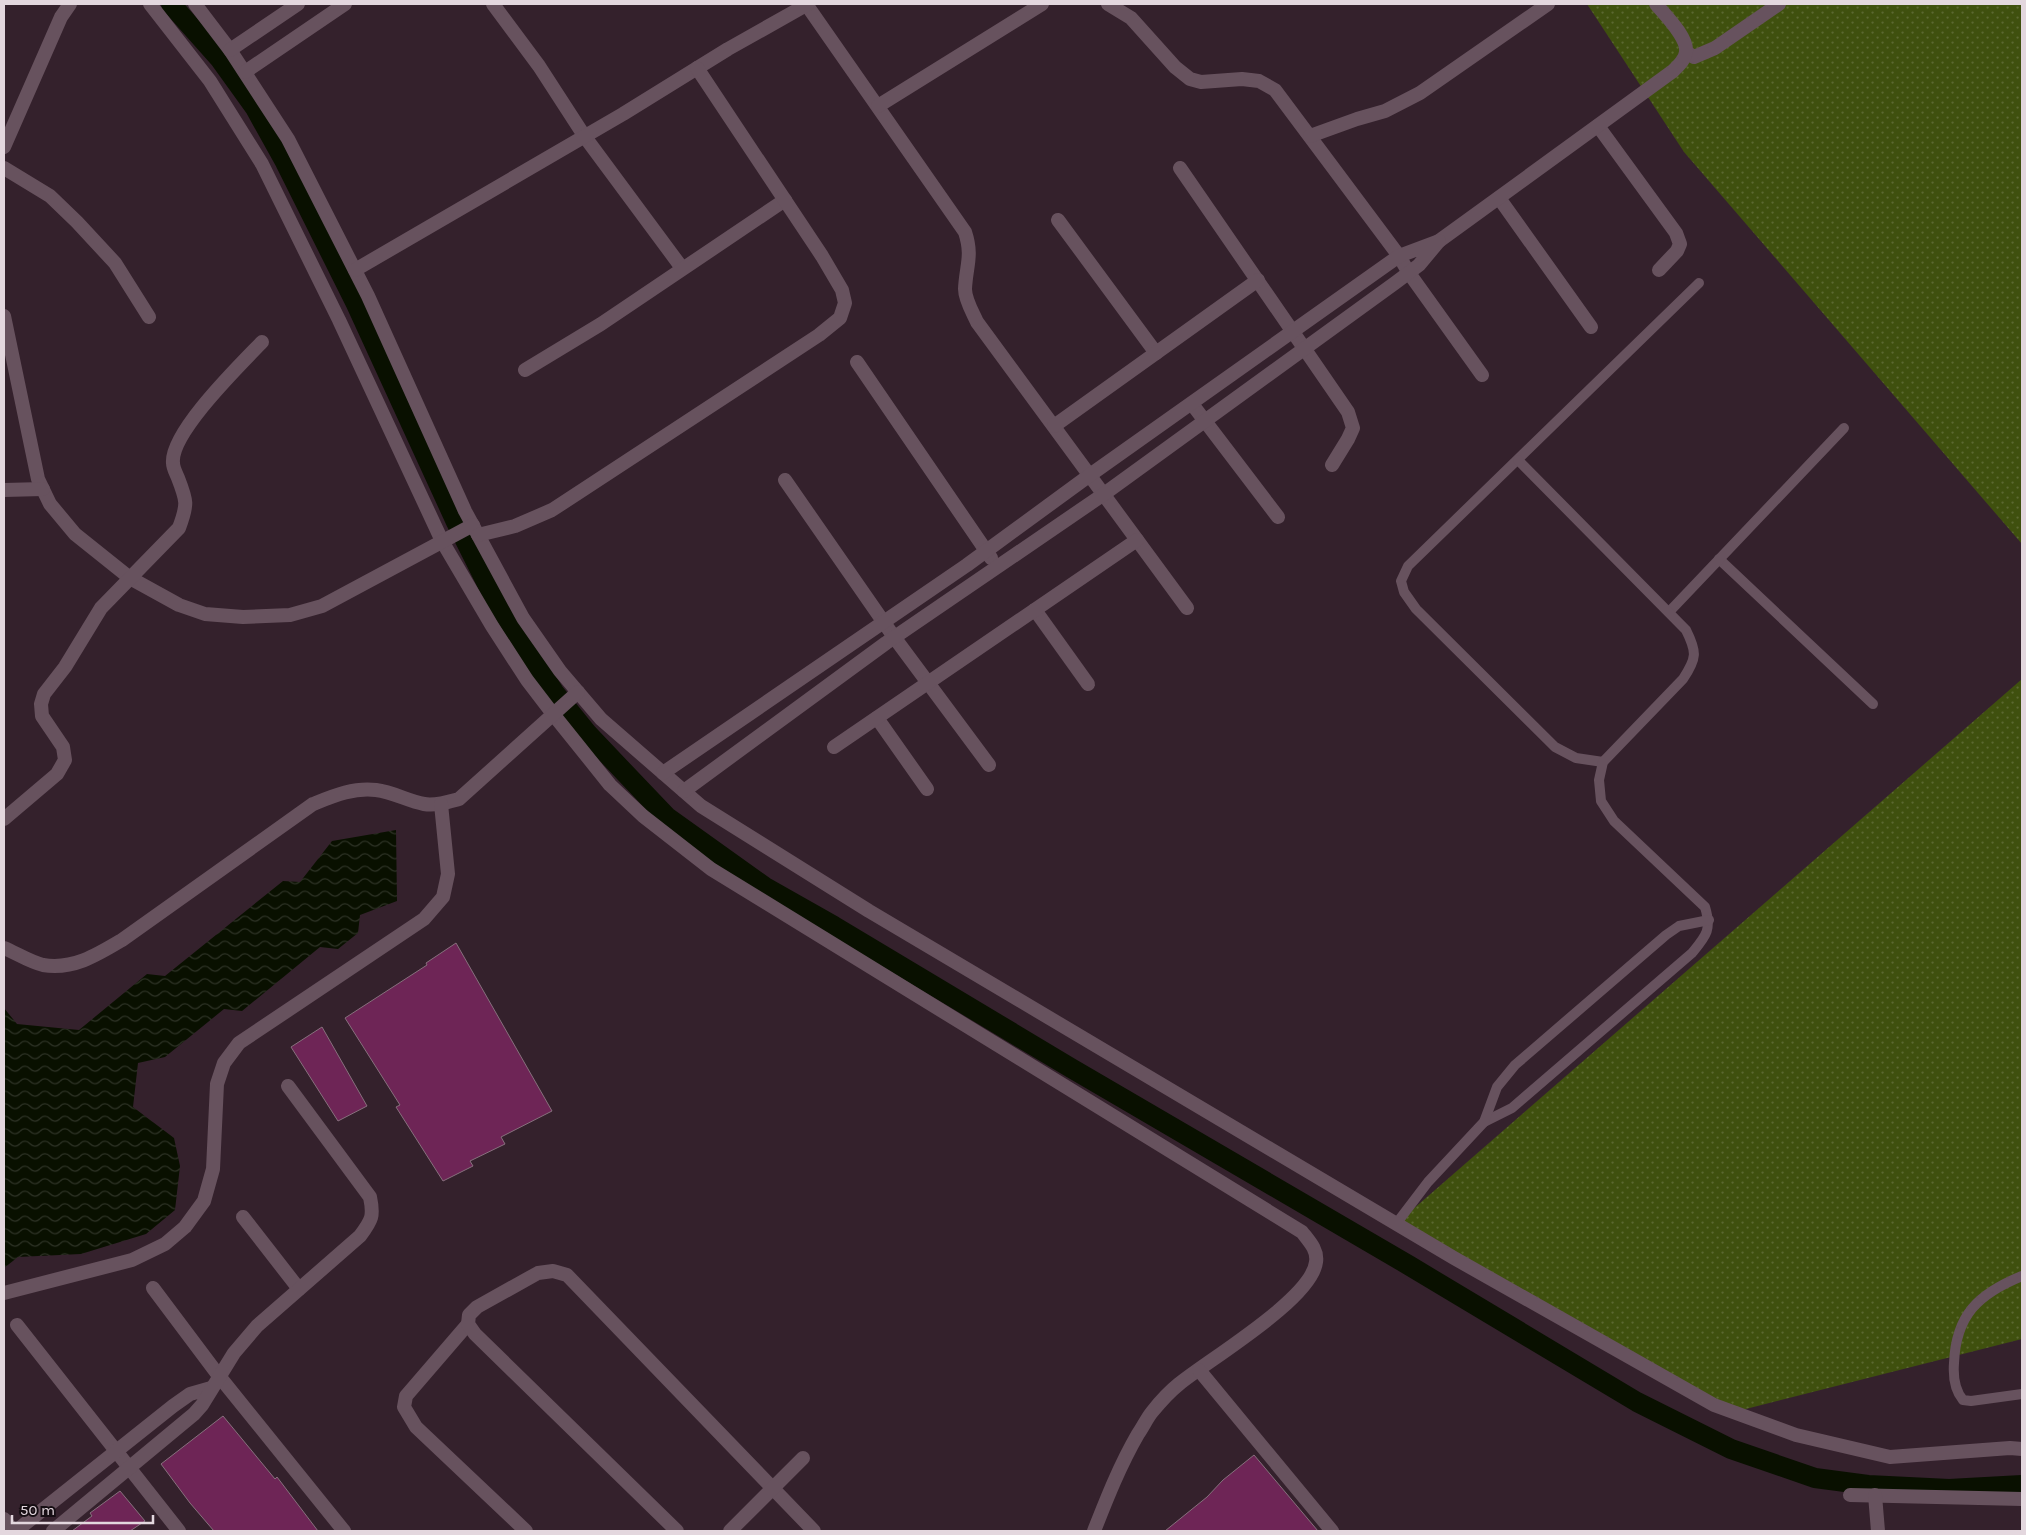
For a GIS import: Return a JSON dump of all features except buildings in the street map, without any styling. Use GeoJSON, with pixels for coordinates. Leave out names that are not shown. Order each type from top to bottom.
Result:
{"type":"FeatureCollection","features":[{"type":"Feature","properties":{"kind":"street"},"geometry":{"type":"LineString","coordinates":[[4,147],[61,17],[70,4]]}},
{"type":"Feature","properties":{"kind":"street"},"geometry":{"type":"LineString","coordinates":[[150,4],[210,81],[262,164],[446,539],[492,626],[610,785],[643,816],[711,869],[1302,1232],[1313,1246],[1316,1254],[1314,1269],[1303,1286],[1256,1329],[1178,1385],[1151,1413],[1122,1462],[1094,1531]]}},
{"type":"Feature","properties":{"kind":"street"},"geometry":{"type":"LineString","coordinates":[[195,4],[230,50],[288,139],[355,270],[473,529],[523,618],[575,695],[701,806],[869,911],[1396,1224],[1714,1405],[1796,1435],[1890,1457],[2010,1448],[2022,1449]]}},
{"type":"Feature","properties":{"kind":"street"},"geometry":{"type":"LineString","coordinates":[[230,50],[298,4]]}},
{"type":"Feature","properties":{"kind":"street"},"geometry":{"type":"LineString","coordinates":[[245,72],[345,4]]}},
{"type":"Feature","properties":{"kind":"street"},"geometry":{"type":"LineString","coordinates":[[493,4],[539,66],[585,137],[682,268]]}},
{"type":"Feature","properties":{"kind":"street"},"geometry":{"type":"LineString","coordinates":[[355,270],[585,137],[697,68],[807,4],[965,232],[969,242],[970,263],[965,291],[977,322],[1187,608]]}},
{"type":"Feature","properties":{"kind":"street"},"geometry":{"type":"LineString","coordinates":[[878,106],[1042,4]]}},
{"type":"Feature","properties":{"kind":"street"},"geometry":{"type":"LineString","coordinates":[[1108,4],[1131,18],[1175,67],[1190,80],[1201,82],[1242,79],[1259,81],[1275,90],[1400,256],[1409,273],[1482,375]]}},
{"type":"Feature","properties":{"kind":"street"},"geometry":{"type":"LineString","coordinates":[[1310,136],[1385,111],[1420,93],[1548,4]]}},
{"type":"Feature","properties":{"kind":"street"},"geometry":{"type":"LineString","coordinates":[[684,791],[894,637],[1104,494],[1409,273],[1419,265],[1439,241],[1673,71],[1683,61],[1686,52],[1685,41],[1656,4]]}},
{"type":"Feature","properties":{"kind":"street"},"geometry":{"type":"LineString","coordinates":[[1686,52],[1694,57],[1715,48],[1778,4]]}},
{"type":"Feature","properties":{"kind":"street"},"geometry":{"type":"LineString","coordinates":[[4,316],[5,335],[38,479],[50,504],[74,534],[130,578],[179,605],[205,614],[243,617],[290,615],[322,606],[446,539],[473,529],[515,526],[552,510],[819,335],[840,318],[845,303],[842,290],[697,68]]}},
{"type":"Feature","properties":{"kind":"street"},"geometry":{"type":"LineString","coordinates":[[1598,126],[1676,233],[1680,244],[1659,270]]}},
{"type":"Feature","properties":{"kind":"street"},"geometry":{"type":"LineString","coordinates":[[4,168],[50,196],[78,222],[114,263],[149,317]]}},
{"type":"Feature","properties":{"kind":"street"},"geometry":{"type":"LineString","coordinates":[[1180,168],[1258,280],[1303,350],[1348,412],[1353,428],[1332,465]]}},
{"type":"Feature","properties":{"kind":"street"},"geometry":{"type":"LineString","coordinates":[[1499,198],[1591,327]]}},
{"type":"Feature","properties":{"kind":"street"},"geometry":{"type":"LineString","coordinates":[[525,370],[601,324],[785,200]]}},
{"type":"Feature","properties":{"kind":"street"},"geometry":{"type":"LineString","coordinates":[[1058,220],[1156,353]]}},
{"type":"Feature","properties":{"kind":"street"},"geometry":{"type":"LineString","coordinates":[[663,773],[885,622],[1400,256],[1439,241]]}},
{"type":"Feature","properties":{"kind":"street"},"geometry":{"type":"LineString","coordinates":[[1054,426],[1258,280]]}},
{"type":"Feature","properties":{"kind":"street"},"geometry":{"type":"LineString","coordinates":[[4,819],[57,774],[65,760],[63,747],[42,716],[41,704],[44,694],[65,667],[101,608],[179,528],[185,514],[187,501],[173,464],[174,451],[180,437],[220,386],[262,342]]}},
{"type":"Feature","properties":{"kind":"street"},"geometry":{"type":"LineString","coordinates":[[858,362],[996,568]]}},
{"type":"Feature","properties":{"kind":"street"},"geometry":{"type":"LineString","coordinates":[[1192,404],[1278,517]]}},
{"type":"Feature","properties":{"kind":"street"},"geometry":{"type":"LineString","coordinates":[[784,480],[894,637],[989,766]]}},
{"type":"Feature","properties":{"kind":"street"},"geometry":{"type":"LineString","coordinates":[[4,490],[42,489]]}},
{"type":"Feature","properties":{"kind":"street"},"geometry":{"type":"LineString","coordinates":[[834,747],[1137,540]]}},
{"type":"Feature","properties":{"kind":"street"},"geometry":{"type":"LineString","coordinates":[[1034,610],[1088,684]]}},
{"type":"Feature","properties":{"kind":"street"},"geometry":{"type":"LineString","coordinates":[[4,948],[42,965],[69,965],[88,959],[122,940],[313,804],[343,792],[376,790],[399,795],[425,804],[441,804],[458,799],[575,695]]}},
{"type":"Feature","properties":{"kind":"street"},"geometry":{"type":"LineString","coordinates":[[877,718],[927,789]]}},
{"type":"Feature","properties":{"kind":"street"},"geometry":{"type":"LineString","coordinates":[[4,1293],[132,1260],[165,1244],[185,1227],[204,1201],[213,1169],[216,1084],[224,1063],[240,1043],[424,919],[443,897],[448,874],[441,804]]}},
{"type":"Feature","properties":{"kind":"street"},"geometry":{"type":"LineString","coordinates":[[53,1531],[194,1414],[234,1353],[257,1326],[360,1236],[371,1221],[373,1211],[370,1197],[288,1086]]}},
{"type":"Feature","properties":{"kind":"street"},"geometry":{"type":"LineString","coordinates":[[242,1218],[299,1289]]}},
{"type":"Feature","properties":{"kind":"street"},"geometry":{"type":"LineString","coordinates":[[526,1531],[416,1427],[404,1407],[406,1396],[468,1324],[469,1315],[477,1307],[538,1273],[553,1271],[567,1274],[814,1531]]}},
{"type":"Feature","properties":{"kind":"street"},"geometry":{"type":"LineString","coordinates":[[153,1288],[219,1376],[344,1531]]}},
{"type":"Feature","properties":{"kind":"street"},"geometry":{"type":"LineString","coordinates":[[468,1324],[482,1341],[677,1531]]}},
{"type":"Feature","properties":{"kind":"street"},"geometry":{"type":"LineString","coordinates":[[17,1325],[179,1531]]}},
{"type":"Feature","properties":{"kind":"street"},"geometry":{"type":"LineString","coordinates":[[1199,1370],[1332,1531]]}},
{"type":"Feature","properties":{"kind":"street"},"geometry":{"type":"LineString","coordinates":[[4,1519],[14,1531],[190,1394],[211,1388]]}},
{"type":"Feature","properties":{"kind":"street"},"geometry":{"type":"LineString","coordinates":[[730,1531],[803,1458]]}},
{"type":"Feature","properties":{"kind":"street"},"geometry":{"type":"LineString","coordinates":[[1850,1495],[2022,1499]]}},
{"type":"Feature","properties":{"kind":"street"},"geometry":{"type":"LineString","coordinates":[[1875,1495],[1878,1531]]}},
{"type":"Feature","properties":{"kind":"lane"},"geometry":{"type":"LineString","coordinates":[[1603,762],[1576,758],[1555,748],[1416,609],[1404,592],[1401,581],[1408,566],[1699,284]]}},
{"type":"Feature","properties":{"kind":"lane"},"geometry":{"type":"LineString","coordinates":[[1668,612],[1844,428]]}},
{"type":"Feature","properties":{"kind":"lane"},"geometry":{"type":"LineString","coordinates":[[1396,1224],[1428,1182],[1484,1122],[1512,1108],[1692,953],[1707,934],[1709,920],[1705,907],[1614,822],[1601,801],[1599,780],[1603,762],[1683,679],[1693,665],[1694,647],[1686,630],[1518,460]]}},
{"type":"Feature","properties":{"kind":"lane"},"geometry":{"type":"LineString","coordinates":[[1719,559],[1873,704]]}},
{"type":"Feature","properties":{"kind":"lane"},"geometry":{"type":"LineString","coordinates":[[1484,1122],[1497,1087],[1515,1065],[1666,935],[1679,926],[1709,920]]}},
{"type":"Feature","properties":{"kind":"lane"},"geometry":{"type":"LineString","coordinates":[[2022,1276],[2004,1284],[1979,1301],[1962,1322],[1955,1342],[1954,1369],[1955,1387],[1963,1400],[1971,1401],[2022,1394]]}},
{"type":"Feature","properties":{"kind":"green space"},"geometry":{"type":"Polygon","coordinates":[[[1587,4],[2022,4],[2022,544],[1684,152],[1587,4]]]}},
{"type":"Feature","properties":{"kind":"green space"},"geometry":{"type":"Polygon","coordinates":[[[2022,679],[2022,1339],[1734,1412],[1396,1224],[2022,679]]]}},
{"type":"Feature","properties":{"kind":"water"},"geometry":{"type":"Polygon","coordinates":[[[396,830],[397,901],[360,915],[358,933],[338,949],[320,947],[242,1011],[224,1009],[165,1057],[138,1063],[133,1107],[174,1138],[180,1166],[175,1210],[146,1234],[81,1254],[18,1257],[4,1268],[4,1008],[17,1024],[79,1030],[147,974],[165,976],[283,881],[300,882],[332,841],[396,830]]]}},
{"type":"Feature","properties":{"kind":"waterway"},"geometry":{"type":"LineString","coordinates":[[171,4],[219,58],[255,108],[285,162],[356,304],[456,522],[494,598],[554,692],[588,734],[667,817],[765,887],[1410,1266],[1637,1402],[1731,1449],[1815,1478],[1868,1485],[1949,1489],[2022,1485]]}}]}
